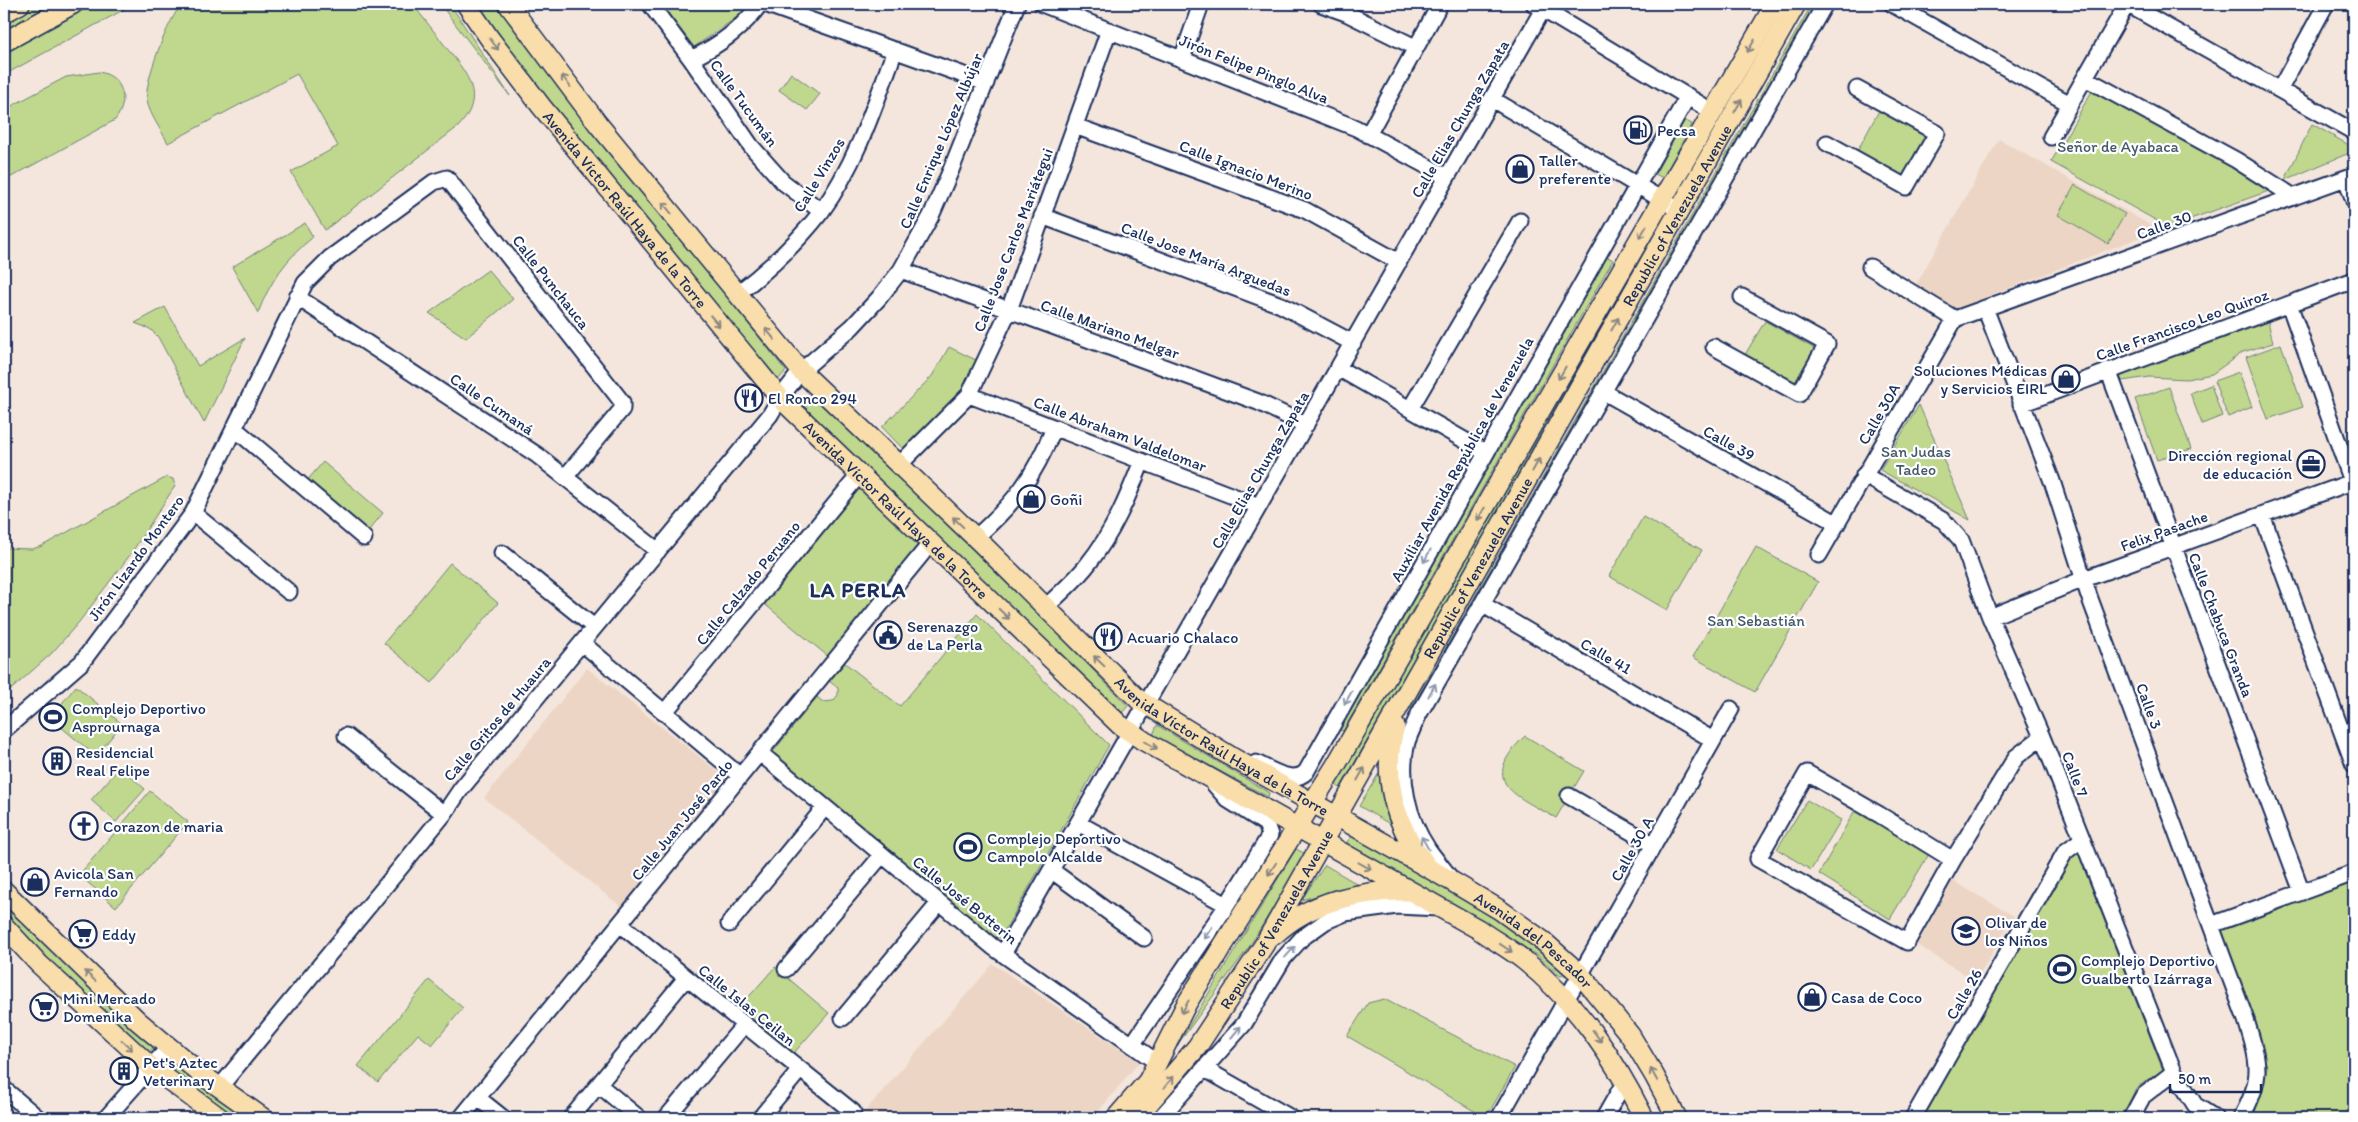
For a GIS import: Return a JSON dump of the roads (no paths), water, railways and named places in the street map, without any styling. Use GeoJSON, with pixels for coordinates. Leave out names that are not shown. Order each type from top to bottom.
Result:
{"type":"FeatureCollection","features":[{"type":"Feature","properties":{"kind":"main road"},"geometry":{"type":"LineString","coordinates":[[4,13],[20,4]]}},
{"type":"Feature","properties":{"kind":"main road"},"geometry":{"type":"LineString","coordinates":[[4,42],[58,9],[74,4]]}},
{"type":"Feature","properties":{"kind":"main road","name":"Avenida Víctor Raúl Haya de la Torre"},"geometry":{"type":"LineString","coordinates":[[466,4],[541,106],[780,398],[930,544],[1130,732],[1323,842]]}},
{"type":"Feature","properties":{"kind":"main road","name":"Avenida Víctor Raúl Haya de la Torre"},"geometry":{"type":"LineString","coordinates":[[508,4],[598,124],[801,371],[976,538],[1145,706],[1337,817]]}},
{"type":"Feature","properties":{"kind":"main road","name":"Republic of Venezuela Avenue"},"geometry":{"type":"LineString","coordinates":[[1116,1118],[1148,1081],[1187,1003],[1313,803],[1775,4]]}},
{"type":"Feature","properties":{"kind":"main road","name":"Republic of Venezuela Avenue"},"geometry":{"type":"LineString","coordinates":[[1136,1118],[1197,1047],[1264,944],[1406,697],[1796,4]]}},
{"type":"Feature","properties":{"kind":"main road"},"geometry":{"type":"LineString","coordinates":[[1406,697],[1393,734],[1390,754],[1392,794],[1405,833],[1427,867]]}},
{"type":"Feature","properties":{"kind":"main road","name":"Avenida del Pescador"},"geometry":{"type":"LineString","coordinates":[[1337,817],[1453,882],[1517,922],[1561,955],[1580,974],[1630,1035],[1654,1075],[1676,1118]]}},
{"type":"Feature","properties":{"kind":"main road","name":"Avenida del Pescador"},"geometry":{"type":"LineString","coordinates":[[1323,842],[1478,929],[1524,960],[1566,999],[1596,1034],[1625,1081],[1644,1118]]}},
{"type":"Feature","properties":{"kind":"main road"},"geometry":{"type":"LineString","coordinates":[[4,891],[75,962],[168,1048],[219,1088],[263,1118]]}},
{"type":"Feature","properties":{"kind":"main road"},"geometry":{"type":"LineString","coordinates":[[1264,944],[1298,917],[1339,899],[1386,891],[1410,891]]}},
{"type":"Feature","properties":{"kind":"main road"},"geometry":{"type":"LineString","coordinates":[[4,926],[39,964],[151,1068],[220,1118]]}},
{"type":"Feature","properties":{"kind":"street","name":"Calle Tucumán"},"geometry":{"type":"LineString","coordinates":[[650,4],[691,59],[751,146],[783,182],[821,211]]}},
{"type":"Feature","properties":{"kind":"street"},"geometry":{"type":"LineString","coordinates":[[691,59],[728,37],[749,20],[760,4]]}},
{"type":"Feature","properties":{"kind":"street"},"geometry":{"type":"LineString","coordinates":[[765,4],[986,83]]}},
{"type":"Feature","properties":{"kind":"street","name":"Calle Enrique López Albújar"},"geometry":{"type":"LineString","coordinates":[[801,371],[852,327],[879,298],[900,270],[931,216],[1017,4]]}},
{"type":"Feature","properties":{"kind":"street","name":"Jirón Felipe Pinglo Alva"},"geometry":{"type":"LineString","coordinates":[[1042,4],[1368,134],[1447,176]]}},
{"type":"Feature","properties":{"kind":"street"},"geometry":{"type":"LineString","coordinates":[[1182,59],[1201,4]]}},
{"type":"Feature","properties":{"kind":"street"},"geometry":{"type":"LineString","coordinates":[[1321,4],[1346,13],[1415,47]]}},
{"type":"Feature","properties":{"kind":"street"},"geometry":{"type":"LineString","coordinates":[[1368,134],[1440,4]]}},
{"type":"Feature","properties":{"kind":"street"},"geometry":{"type":"LineString","coordinates":[[1453,882],[1428,848],[1416,827],[1409,807],[1404,768],[1407,743],[1418,714],[1825,4]]}},
{"type":"Feature","properties":{"kind":"street"},"geometry":{"type":"LineString","coordinates":[[1892,4],[2070,104]]}},
{"type":"Feature","properties":{"kind":"street"},"geometry":{"type":"LineString","coordinates":[[2051,137],[2127,4],[2354,132]]}},
{"type":"Feature","properties":{"kind":"street"},"geometry":{"type":"LineString","coordinates":[[1541,5],[1713,112]]}},
{"type":"Feature","properties":{"kind":"street","name":"Calle Elias Chunga Zapata"},"geometry":{"type":"LineString","coordinates":[[1003,954],[1492,99],[1541,5]]}},
{"type":"Feature","properties":{"kind":"street"},"geometry":{"type":"LineString","coordinates":[[2280,89],[2323,5]]}},
{"type":"Feature","properties":{"kind":"street","name":"Calle Jose Carlos Mariátegui"},"geometry":{"type":"LineString","coordinates":[[899,465],[969,395],[1009,310],[1109,30]]}},
{"type":"Feature","properties":{"kind":"street","name":"Calle Vinzos"},"geometry":{"type":"LineString","coordinates":[[737,294],[793,244],[821,211],[841,179],[867,126],[895,50]]}},
{"type":"Feature","properties":{"kind":"street"},"geometry":{"type":"LineString","coordinates":[[2085,78],[2236,160],[2294,197]]}},
{"type":"Feature","properties":{"kind":"street"},"geometry":{"type":"LineString","coordinates":[[1827,143],[1906,187],[1937,133],[1857,89]]}},
{"type":"Feature","properties":{"kind":"street","name":"Auxiliar Avenida República de Venezuela"},"geometry":{"type":"LineString","coordinates":[[1235,759],[1256,763],[1292,778],[1302,776],[1306,772],[1485,452],[1688,96]]}},
{"type":"Feature","properties":{"kind":"street"},"geometry":{"type":"LineString","coordinates":[[1492,99],[1662,198],[1679,210]]}},
{"type":"Feature","properties":{"kind":"street","name":"Calle Ignacio Merino"},"geometry":{"type":"LineString","coordinates":[[1075,126],[1304,210],[1399,262]]}},
{"type":"Feature","properties":{"kind":"street"},"geometry":{"type":"LineString","coordinates":[[2350,177],[2354,202]]}},
{"type":"Feature","properties":{"kind":"street","name":"Calle 30"},"geometry":{"type":"LineString","coordinates":[[1985,308],[2350,177]]}},
{"type":"Feature","properties":{"kind":"street","name":"Jirón Lizardo Montero"},"geometry":{"type":"LineString","coordinates":[[4,730],[82,662],[193,514],[297,297],[305,284],[330,258],[427,186],[448,178]]}},
{"type":"Feature","properties":{"kind":"street","name":"Calle Punchauca"},"geometry":{"type":"LineString","coordinates":[[448,178],[622,402],[622,409],[566,476]]}},
{"type":"Feature","properties":{"kind":"street","name":"Calle Jose María Arguedas"},"geometry":{"type":"LineString","coordinates":[[1042,216],[1282,305],[1352,343]]}},
{"type":"Feature","properties":{"kind":"street"},"geometry":{"type":"LineString","coordinates":[[1410,409],[1520,221]]}},
{"type":"Feature","properties":{"kind":"street"},"geometry":{"type":"LineString","coordinates":[[1870,267],[1955,319],[1985,308]]}},
{"type":"Feature","properties":{"kind":"street","name":"Calle Mariano Melgar"},"geometry":{"type":"LineString","coordinates":[[900,270],[1258,402],[1306,425]]}},
{"type":"Feature","properties":{"kind":"street","name":"Calle Francisco Leo Quiroz"},"geometry":{"type":"LineString","coordinates":[[2022,404],[2108,370],[2354,280]]}},
{"type":"Feature","properties":{"kind":"street","name":"Calle Cumaná"},"geometry":{"type":"LineString","coordinates":[[297,297],[537,455],[566,476],[658,551]]}},
{"type":"Feature","properties":{"kind":"street"},"geometry":{"type":"LineString","coordinates":[[1714,347],[1799,394],[1827,344],[1742,297]]}},
{"type":"Feature","properties":{"kind":"street"},"geometry":{"type":"LineString","coordinates":[[2289,304],[2353,485]]}},
{"type":"Feature","properties":{"kind":"street","name":"Calle 3"},"geometry":{"type":"LineString","coordinates":[[1985,308],[2052,481],[2084,579],[2246,1020],[2258,1059],[2257,1079],[2250,1103],[2241,1118]]}},
{"type":"Feature","properties":{"kind":"street","name":"Calle 30A"},"geometry":{"type":"LineString","coordinates":[[1819,555],[1955,319]]}},
{"type":"Feature","properties":{"kind":"street"},"geometry":{"type":"LineString","coordinates":[[1338,368],[1485,452]]}},
{"type":"Feature","properties":{"kind":"street","name":"Calle Chabuca Granda"},"geometry":{"type":"LineString","coordinates":[[2108,370],[2302,892]]}},
{"type":"Feature","properties":{"kind":"street","name":"Calle Gritos de Huaura"},"geometry":{"type":"LineString","coordinates":[[219,1088],[444,814],[461,789],[770,415],[780,398],[801,371]]}},
{"type":"Feature","properties":{"kind":"street","name":"Calle 39"},"geometry":{"type":"LineString","coordinates":[[1604,392],[1836,523]]}},
{"type":"Feature","properties":{"kind":"street","name":"Calle Abraham Valdelomar"},"geometry":{"type":"LineString","coordinates":[[969,395],[1259,506]]}},
{"type":"Feature","properties":{"kind":"street"},"geometry":{"type":"LineString","coordinates":[[234,428],[364,538]]}},
{"type":"Feature","properties":{"kind":"street"},"geometry":{"type":"LineString","coordinates":[[976,538],[1034,474],[1054,428]]}},
{"type":"Feature","properties":{"kind":"street"},"geometry":{"type":"LineString","coordinates":[[1045,608],[1088,565],[1104,543],[1114,526],[1142,461]]}},
{"type":"Feature","properties":{"kind":"street","name":"Calle Calzado Peruano"},"geometry":{"type":"LineString","coordinates":[[664,713],[859,475]]}},
{"type":"Feature","properties":{"kind":"street","name":"Calle 7"},"geometry":{"type":"LineString","coordinates":[[1864,475],[1944,521],[1961,540],[1990,617],[2042,737],[2174,1072],[2195,1105],[2215,1118]]}},
{"type":"Feature","properties":{"kind":"street","name":"Felix Pasache"},"geometry":{"type":"LineString","coordinates":[[1990,617],[2084,579],[2262,515],[2353,485]]}},
{"type":"Feature","properties":{"kind":"street"},"geometry":{"type":"LineString","coordinates":[[193,514],[290,592]]}},
{"type":"Feature","properties":{"kind":"street"},"geometry":{"type":"LineString","coordinates":[[2262,515],[2354,765]]}},
{"type":"Feature","properties":{"kind":"street","name":"Calle Juan José Pardo"},"geometry":{"type":"LineString","coordinates":[[461,1118],[930,544]]}},
{"type":"Feature","properties":{"kind":"street"},"geometry":{"type":"LineString","coordinates":[[502,553],[594,627]]}},
{"type":"Feature","properties":{"kind":"street","name":"Calle 41"},"geometry":{"type":"LineString","coordinates":[[1482,604],[1713,740]]}},
{"type":"Feature","properties":{"kind":"street"},"geometry":{"type":"LineString","coordinates":[[582,643],[740,776]]}},
{"type":"Feature","properties":{"kind":"street"},"geometry":{"type":"LineString","coordinates":[[1713,740],[1731,709]]}},
{"type":"Feature","properties":{"kind":"street"},"geometry":{"type":"LineString","coordinates":[[346,736],[444,814]]}},
{"type":"Feature","properties":{"kind":"street"},"geometry":{"type":"LineString","coordinates":[[1953,860],[1807,773],[1758,859],[1907,942],[1953,860],[2016,757],[2042,737]]}},
{"type":"Feature","properties":{"kind":"street","name":"Calle 30 A"},"geometry":{"type":"LineString","coordinates":[[1499,1118],[1713,740]]}},
{"type":"Feature","properties":{"kind":"street","name":"Calle José Botterin"},"geometry":{"type":"LineString","coordinates":[[760,753],[940,904],[1003,954],[1158,1063]]}},
{"type":"Feature","properties":{"kind":"street"},"geometry":{"type":"LineString","coordinates":[[1132,1044],[1227,905],[1270,835],[1270,830],[1262,820],[1228,800],[1206,776]]}},
{"type":"Feature","properties":{"kind":"street"},"geometry":{"type":"LineString","coordinates":[[1569,796],[1654,844]]}},
{"type":"Feature","properties":{"kind":"street"},"geometry":{"type":"LineString","coordinates":[[729,924],[825,807]]}},
{"type":"Feature","properties":{"kind":"street"},"geometry":{"type":"LineString","coordinates":[[1078,823],[1227,905]]}},
{"type":"Feature","properties":{"kind":"street","name":"Calle 26"},"geometry":{"type":"LineString","coordinates":[[1913,1118],[2065,852],[2081,840]]}},
{"type":"Feature","properties":{"kind":"street"},"geometry":{"type":"LineString","coordinates":[[786,970],[882,855]]}},
{"type":"Feature","properties":{"kind":"street"},"geometry":{"type":"LineString","coordinates":[[1051,870],[1144,938]]}},
{"type":"Feature","properties":{"kind":"street"},"geometry":{"type":"LineString","coordinates":[[2211,925],[2354,873]]}},
{"type":"Feature","properties":{"kind":"street"},"geometry":{"type":"LineString","coordinates":[[843,1018],[940,904]]}},
{"type":"Feature","properties":{"kind":"street"},"geometry":{"type":"LineString","coordinates":[[1160,1118],[1244,1024],[1283,960],[1302,938],[1326,921],[1345,914],[1372,908],[1398,906],[1440,908]]}},
{"type":"Feature","properties":{"kind":"street","name":"Calle Islas Ceilan"},"geometry":{"type":"LineString","coordinates":[[620,924],[853,1112]]}},
{"type":"Feature","properties":{"kind":"street"},"geometry":{"type":"LineString","coordinates":[[571,1118],[686,978]]}},
{"type":"Feature","properties":{"kind":"street"},"geometry":{"type":"LineString","coordinates":[[666,1118],[744,1025]]}},
{"type":"Feature","properties":{"kind":"street"},"geometry":{"type":"LineString","coordinates":[[106,1118],[168,1048]]}},
{"type":"Feature","properties":{"kind":"street"},"geometry":{"type":"LineString","coordinates":[[1205,1069],[1291,1118]]}},
{"type":"Feature","properties":{"kind":"street"},"geometry":{"type":"LineString","coordinates":[[760,1118],[800,1070]]}},
{"type":"Feature","properties":{"kind":"street"},"geometry":{"type":"LineString","coordinates":[[2131,1118],[2143,1096],[2174,1072]]}},
{"type":"Feature","properties":{"kind":"street"},"geometry":{"type":"LineString","coordinates":[[1604,1118],[1625,1081]]}},
{"type":"Feature","properties":{"kind":"street"},"geometry":{"type":"LineString","coordinates":[[599,1085],[639,1118]]}},
{"type":"Feature","properties":{"kind":"street"},"geometry":{"type":"LineString","coordinates":[[4,1089],[38,1118]]}},
{"type":"Feature","properties":{"kind":"street"},"geometry":{"type":"LineString","coordinates":[[478,1098],[503,1118]]}},
{"type":"Feature","properties":{"kind":"water"},"geometry":{"type":"Polygon","coordinates":[[[856,579],[862,579],[866,586],[862,593],[856,593],[852,589],[852,583],[856,579]]]}},
{"type":"Feature","properties":{"kind":"place","name":"Pecsa"},"geometry":{"type":"Point","coordinates":[1638,130]}},
{"type":"Feature","properties":{"kind":"place","name":"Taller preferente"},"geometry":{"type":"Point","coordinates":[1520,169]}},
{"type":"Feature","properties":{"kind":"place","name":"Soluciones Médicas y Servicios EIRL"},"geometry":{"type":"Point","coordinates":[2066,379]}},
{"type":"Feature","properties":{"kind":"place","name":"El Ronco 294"},"geometry":{"type":"Point","coordinates":[749,398]}},
{"type":"Feature","properties":{"kind":"place","name":"Dirección regional de educación"},"geometry":{"type":"Point","coordinates":[2311,464]}},
{"type":"Feature","properties":{"kind":"place","name":"Goñi"},"geometry":{"type":"Point","coordinates":[1031,499]}},
{"type":"Feature","properties":{"kind":"place","name":"Serenazgo de La Perla"},"geometry":{"type":"Point","coordinates":[888,635]}},
{"type":"Feature","properties":{"kind":"place","name":"Acuario Chalaco"},"geometry":{"type":"Point","coordinates":[1108,637]}},
{"type":"Feature","properties":{"kind":"place","name":"Complejo Deportivo Asprournaga"},"geometry":{"type":"Point","coordinates":[53,717]}},
{"type":"Feature","properties":{"kind":"place","name":"Residencial Real Felipe"},"geometry":{"type":"Point","coordinates":[57,761]}},
{"type":"Feature","properties":{"kind":"place","name":"Corazon de maria"},"geometry":{"type":"Point","coordinates":[84,826]}},
{"type":"Feature","properties":{"kind":"place","name":"Complejo Deportivo Campolo Alcalde"},"geometry":{"type":"Point","coordinates":[968,847]}},
{"type":"Feature","properties":{"kind":"place","name":"Avicola San Fernando"},"geometry":{"type":"Point","coordinates":[35,882]}},
{"type":"Feature","properties":{"kind":"place","name":"Olivar de los Niños"},"geometry":{"type":"Point","coordinates":[1966,931]}},
{"type":"Feature","properties":{"kind":"place","name":"Eddy"},"geometry":{"type":"Point","coordinates":[83,934]}},
{"type":"Feature","properties":{"kind":"place","name":"Complejo Deportivo Gualberto Izárraga"},"geometry":{"type":"Point","coordinates":[2062,969]}},
{"type":"Feature","properties":{"kind":"place","name":"Casa de Coco"},"geometry":{"type":"Point","coordinates":[1812,997]}},
{"type":"Feature","properties":{"kind":"place","name":"Mini Mercado Domenika"},"geometry":{"type":"Point","coordinates":[44,1007]}},
{"type":"Feature","properties":{"kind":"place","name":"Pet's Aztec Veterinary"},"geometry":{"type":"Point","coordinates":[124,1071]}},
{"type":"Feature","properties":{"kind":"district","name":"LA PERLA"},"geometry":{"type":"Point","coordinates":[858,589]}},
{"type":"Feature","properties":{"kind":"park label","name":"Señor de Ayabaca"},"geometry":{"type":"Point","coordinates":[2118,146]}},
{"type":"Feature","properties":{"kind":"park label","name":"San Judas Tadeo"},"geometry":{"type":"Point","coordinates":[1916,460]}},
{"type":"Feature","properties":{"kind":"park label","name":"San Sebastián"},"geometry":{"type":"Point","coordinates":[1756,620]}}]}
